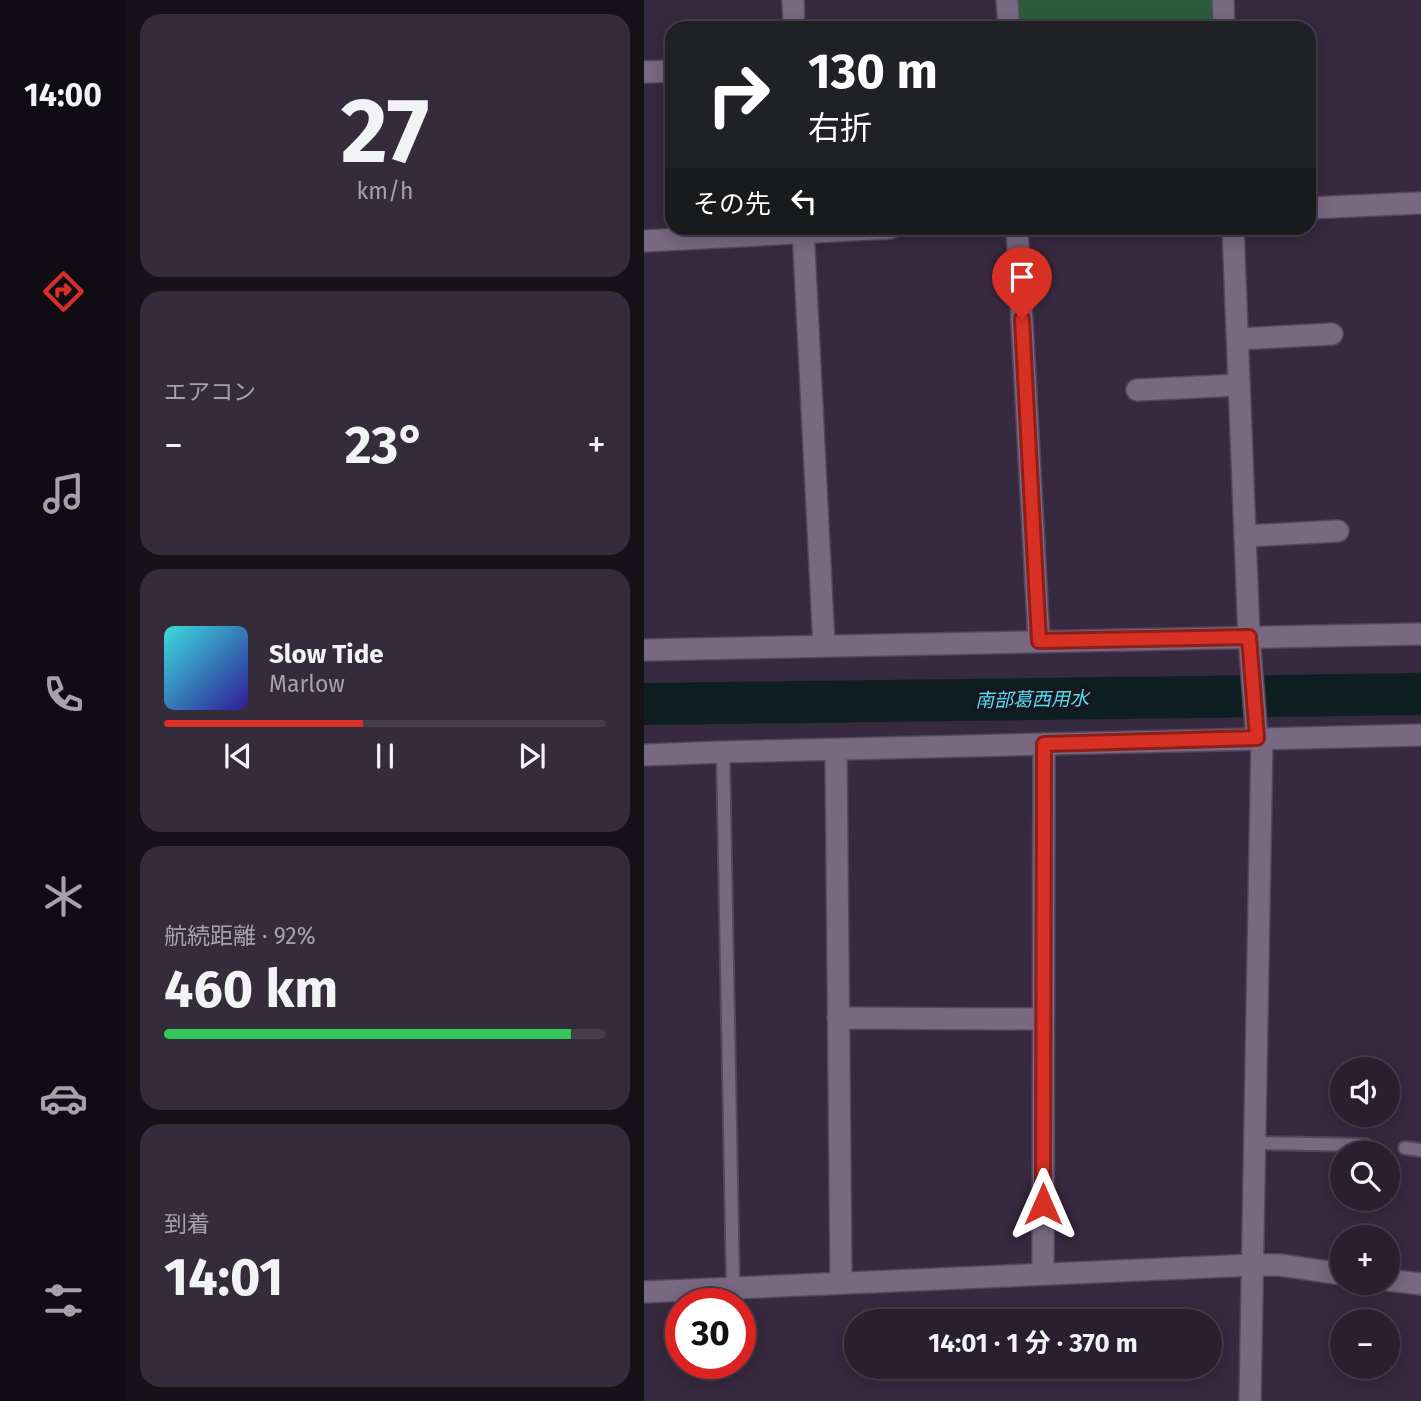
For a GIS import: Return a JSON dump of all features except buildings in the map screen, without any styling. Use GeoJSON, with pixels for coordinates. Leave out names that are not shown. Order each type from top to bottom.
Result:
{"type":"FeatureCollection","features":[{"type":"Feature","properties":{"kind":"street"},"geometry":{"type":"LineString","coordinates":[[793,0],[794,21]]}},
{"type":"Feature","properties":{"kind":"street"},"geometry":{"type":"LineString","coordinates":[[1007,0],[1008,21]]}},
{"type":"Feature","properties":{"kind":"street"},"geometry":{"type":"LineString","coordinates":[[1223,0],[1224,21]]}},
{"type":"Feature","properties":{"kind":"street"},"geometry":{"type":"LineString","coordinates":[[644,72],[665,71]]}},
{"type":"Feature","properties":{"kind":"street"},"geometry":{"type":"LineString","coordinates":[[1316,208],[1421,203]]}},
{"type":"Feature","properties":{"kind":"street"},"geometry":{"type":"LineString","coordinates":[[644,241],[685,235]]}},
{"type":"Feature","properties":{"kind":"street"},"geometry":{"type":"LineString","coordinates":[[803,235],[824,646]]}},
{"type":"Feature","properties":{"kind":"street"},"geometry":{"type":"LineString","coordinates":[[1017,235],[1039,641]]}},
{"type":"Feature","properties":{"kind":"street"},"geometry":{"type":"LineString","coordinates":[[1233,235],[1249,637],[1260,738],[1250,1401]]}},
{"type":"Feature","properties":{"kind":"street"},"geometry":{"type":"LineString","coordinates":[[1238,339],[1332,334]]}},
{"type":"Feature","properties":{"kind":"street"},"geometry":{"type":"LineString","coordinates":[[1137,390],[1239,385]]}},
{"type":"Feature","properties":{"kind":"street"},"geometry":{"type":"LineString","coordinates":[[1245,536],[1338,531]]}},
{"type":"Feature","properties":{"kind":"street"},"geometry":{"type":"LineString","coordinates":[[644,650],[1421,634]]}},
{"type":"Feature","properties":{"kind":"street"},"geometry":{"type":"LineString","coordinates":[[644,755],[1421,735]]}},
{"type":"Feature","properties":{"kind":"street"},"geometry":{"type":"LineString","coordinates":[[1044,744],[1044,1272]]}},
{"type":"Feature","properties":{"kind":"street"},"geometry":{"type":"LineString","coordinates":[[836,750],[841,1282]]}},
{"type":"Feature","properties":{"kind":"street"},"geometry":{"type":"LineString","coordinates":[[838,1018],[1043,1019]]}},
{"type":"Feature","properties":{"kind":"street"},"geometry":{"type":"LineString","coordinates":[[644,1292],[1044,1272],[1253,1265],[1280,1265],[1330,1272]]}},
{"type":"Feature","properties":{"kind":"street"},"geometry":{"type":"LineString","coordinates":[[1400,1281],[1421,1284]]}},
{"type":"Feature","properties":{"kind":"lane"},"geometry":{"type":"LineString","coordinates":[[723,752],[733,1287]]}},
{"type":"Feature","properties":{"kind":"lane"},"geometry":{"type":"LineString","coordinates":[[1255,1143],[1330,1144]]}},
{"type":"Feature","properties":{"kind":"lane"},"geometry":{"type":"LineString","coordinates":[[1405,1148],[1421,1150]]}},
{"type":"Feature","properties":{"kind":"green space"},"geometry":{"type":"Polygon","coordinates":[[[1018,0],[1212,0],[1214,21],[1020,21],[1018,0]]]}},
{"type":"Feature","properties":{"kind":"waterway","name":"南部葛西用水"},"geometry":{"type":"LineString","coordinates":[[644,704],[1421,694]]}},
{"type":"Feature","properties":{"kind":"route"},"geometry":{"type":"LineString","coordinates":[[1022,319],[1039,641],[1249,637],[1257,738],[1044,744],[1043,1204]]}}]}
